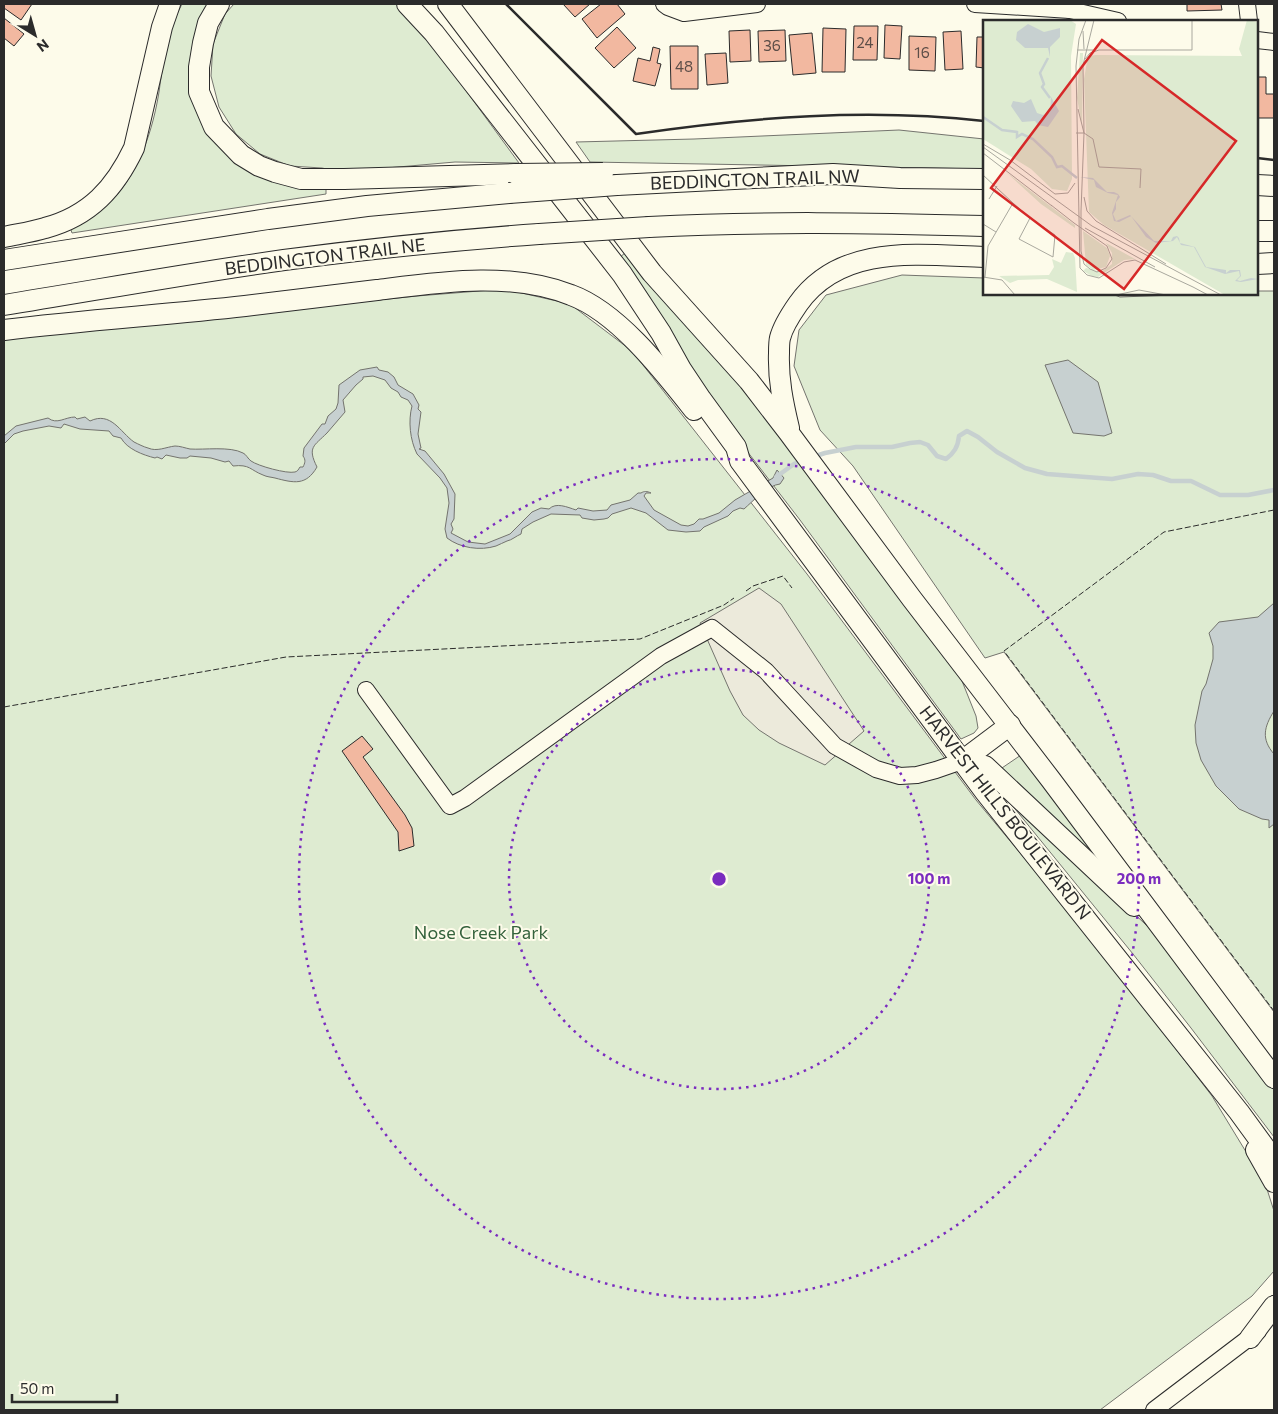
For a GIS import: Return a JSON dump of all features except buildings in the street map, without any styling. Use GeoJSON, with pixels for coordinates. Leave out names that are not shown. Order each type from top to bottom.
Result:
{"type":"FeatureCollection","features":[{"type":"Feature","properties":{"kind":"main road"},"geometry":{"type":"LineString","coordinates":[[4,237],[46,228],[67,220],[101,198],[115,183],[134,148],[162,27],[170,4]]}},
{"type":"Feature","properties":{"kind":"main road"},"geometry":{"type":"LineString","coordinates":[[219,4],[208,23],[203,42],[199,92],[214,127],[242,155],[259,166],[301,179],[516,174],[613,179]]}},
{"type":"Feature","properties":{"kind":"main road"},"geometry":{"type":"LineString","coordinates":[[407,4],[434,32],[622,274],[661,333],[696,392],[736,447],[740,461]]}},
{"type":"Feature","properties":{"kind":"main road"},"geometry":{"type":"LineString","coordinates":[[448,4],[631,246],[678,304],[749,381],[790,432],[912,599],[1010,725],[1274,1078]]}},
{"type":"Feature","properties":{"kind":"main road","name":"BEDDINGTON TRAIL NW"},"geometry":{"type":"LineString","coordinates":[[613,179],[834,174],[900,178],[983,179]]}},
{"type":"Feature","properties":{"kind":"main road"},"geometry":{"type":"LineString","coordinates":[[4,260],[268,219],[367,206],[509,192],[613,179]]}},
{"type":"Feature","properties":{"kind":"main road"},"geometry":{"type":"LineString","coordinates":[[1258,186],[1274,186]]}},
{"type":"Feature","properties":{"kind":"main road","name":"BEDDINGTON TRAIL NE"},"geometry":{"type":"LineString","coordinates":[[4,305],[283,260],[397,246],[539,234],[713,223],[871,223],[983,226]]}},
{"type":"Feature","properties":{"kind":"main road"},"geometry":{"type":"LineString","coordinates":[[1258,231],[1274,231]]}},
{"type":"Feature","properties":{"kind":"main road"},"geometry":{"type":"LineString","coordinates":[[790,432],[778,370],[780,338],[792,312],[804,295],[819,280],[839,268],[856,262],[886,257],[983,257]]}},
{"type":"Feature","properties":{"kind":"main road"},"geometry":{"type":"LineString","coordinates":[[1258,264],[1274,264]]}},
{"type":"Feature","properties":{"kind":"main road"},"geometry":{"type":"LineString","coordinates":[[4,330],[243,306],[420,284],[483,280],[531,284],[572,295],[590,303],[609,318],[650,356],[730,457],[740,461]]}},
{"type":"Feature","properties":{"kind":"main road","name":"HARVEST HILLS BOULEVARD N"},"geometry":{"type":"LineString","coordinates":[[740,461],[962,761],[1274,1160]]}},
{"type":"Feature","properties":{"kind":"main road"},"geometry":{"type":"LineString","coordinates":[[962,761],[1010,725]]}},
{"type":"Feature","properties":{"kind":"main road"},"geometry":{"type":"LineString","coordinates":[[962,761],[985,766],[1177,948]]}},
{"type":"Feature","properties":{"kind":"main road"},"geometry":{"type":"LineString","coordinates":[[1243,1118],[1250,1139],[1274,1182]]}},
{"type":"Feature","properties":{"kind":"main road"},"geometry":{"type":"LineString","coordinates":[[1250,1338],[1274,1306]]}},
{"type":"Feature","properties":{"kind":"street"},"geometry":{"type":"LineString","coordinates":[[664,4],[668,8],[684,13],[757,4]]}},
{"type":"Feature","properties":{"kind":"street"},"geometry":{"type":"LineString","coordinates":[[975,4],[1070,7],[1115,20]]}},
{"type":"Feature","properties":{"kind":"street"},"geometry":{"type":"LineString","coordinates":[[1247,4],[1248,20]]}},
{"type":"Feature","properties":{"kind":"street"},"geometry":{"type":"LineString","coordinates":[[1258,40],[1274,42]]}},
{"type":"Feature","properties":{"kind":"street"},"geometry":{"type":"LineString","coordinates":[[366,690],[450,806],[465,798],[662,656],[712,628],[766,671],[835,746],[876,769],[900,776],[917,775],[962,761]]}},
{"type":"Feature","properties":{"kind":"street"},"geometry":{"type":"LineString","coordinates":[[1154,1410],[1274,1320]]}},
{"type":"Feature","properties":{"kind":"green space"},"geometry":{"type":"Polygon","coordinates":[[[182,4],[210,4],[208,129],[326,189],[326,194],[72,233],[70,227],[110,202],[132,174],[149,134],[169,36],[182,4]]]}},
{"type":"Feature","properties":{"kind":"green space"},"geometry":{"type":"Polygon","coordinates":[[[234,4],[397,4],[423,32],[519,163],[455,162],[341,172],[322,168],[290,166],[260,154],[236,134],[219,107],[211,76],[213,44],[225,14],[234,4]]]}},
{"type":"Feature","properties":{"kind":"green space"},"geometry":{"type":"Polygon","coordinates":[[[899,130],[983,139],[983,169],[590,162],[576,142],[899,130]]]}},
{"type":"Feature","properties":{"kind":"green space"},"geometry":{"type":"Polygon","coordinates":[[[626,252],[750,392],[958,671],[976,716],[978,728],[974,733],[961,739],[800,520],[730,429],[618,259],[626,252]]]}},
{"type":"Feature","properties":{"kind":"green space"},"geometry":{"type":"Polygon","coordinates":[[[902,275],[983,278],[983,295],[1115,295],[1120,297],[1258,295],[1258,291],[1274,291],[1274,1012],[1004,652],[985,658],[853,466],[820,430],[794,366],[799,330],[826,295],[902,275]]]}},
{"type":"Feature","properties":{"kind":"green space","name":"Nose Creek Park"},"geometry":{"type":"Polygon","coordinates":[[[504,289],[570,304],[632,351],[807,574],[976,800],[1090,937],[1212,1096],[1265,1183],[1274,1211],[1274,1271],[1252,1296],[1100,1410],[4,1410],[4,339],[417,296],[504,289]]]}},
{"type":"Feature","properties":{"kind":"green space"},"geometry":{"type":"Polygon","coordinates":[[[1021,755],[1093,849],[1093,853],[999,770],[1021,755]]]}},
{"type":"Feature","properties":{"kind":"green space"},"geometry":{"type":"Polygon","coordinates":[[[1015,801],[1169,948],[1274,1089],[1274,1137],[1133,954],[1011,804],[1015,801]]]}},
{"type":"Feature","properties":{"kind":"shaded area"},"geometry":{"type":"Polygon","coordinates":[[[1068,360],[1098,382],[1112,433],[1104,436],[1073,433],[1045,365],[1068,360]]]}},
{"type":"Feature","properties":{"kind":"shaded area"},"geometry":{"type":"Polygon","coordinates":[[[377,367],[379,370],[388,372],[394,377],[398,385],[413,394],[419,405],[418,409],[421,412],[418,434],[421,448],[419,449],[425,451],[444,474],[455,494],[454,519],[451,524],[453,529],[451,533],[468,542],[485,544],[510,534],[532,512],[541,508],[549,509],[558,505],[576,510],[578,508],[593,511],[607,510],[611,505],[630,500],[638,493],[646,492],[651,493],[646,493],[644,496],[654,510],[681,525],[688,526],[694,524],[699,519],[719,513],[735,500],[773,478],[777,470],[784,478],[780,484],[765,491],[744,509],[740,508],[733,511],[728,516],[704,527],[700,531],[668,530],[646,513],[631,508],[612,514],[608,518],[594,520],[582,518],[580,515],[551,514],[522,529],[521,534],[511,540],[490,548],[470,548],[447,538],[445,529],[449,503],[447,488],[417,454],[411,437],[412,406],[408,400],[401,397],[398,392],[391,388],[385,380],[373,376],[363,377],[343,400],[345,412],[313,447],[312,451],[317,467],[313,473],[299,482],[266,476],[247,467],[233,466],[229,461],[225,462],[211,458],[190,456],[180,458],[166,455],[162,459],[155,458],[131,448],[121,438],[113,436],[109,431],[80,429],[64,424],[61,428],[49,426],[14,434],[4,444],[4,436],[16,426],[48,418],[58,421],[71,417],[77,419],[85,417],[90,421],[104,419],[109,421],[115,424],[134,442],[151,449],[175,446],[190,449],[238,451],[260,465],[279,471],[295,472],[300,467],[303,467],[305,460],[303,456],[304,448],[322,424],[325,424],[328,416],[336,409],[339,385],[360,370],[377,367]]]}},
{"type":"Feature","properties":{"kind":"shaded area"},"geometry":{"type":"Polygon","coordinates":[[[759,588],[781,604],[864,731],[825,765],[779,743],[759,730],[743,715],[730,691],[700,623],[759,588]]]}},
{"type":"Feature","properties":{"kind":"shaded area"},"geometry":{"type":"Polygon","coordinates":[[[1274,603],[1274,711],[1265,733],[1267,743],[1274,754],[1274,824],[1269,828],[1269,820],[1239,809],[1216,786],[1201,760],[1196,743],[1195,725],[1202,691],[1206,684],[1213,659],[1213,646],[1209,633],[1219,622],[1258,617],[1274,603]]]}},
{"type":"Feature","properties":{"kind":"waterway"},"geometry":{"type":"LineString","coordinates":[[813,457],[856,447],[892,447],[920,442],[928,445],[937,456],[946,459],[955,449],[959,436],[967,431],[997,452],[1025,468],[1047,474],[1112,479],[1138,474],[1153,475],[1171,481],[1191,481],[1220,495],[1248,495],[1274,490]]}},
{"type":"Feature","properties":{"kind":"waterway"},"geometry":{"type":"LineString","coordinates":[[776,477],[803,460]]}},
{"type":"Feature","properties":{"kind":"fence"},"geometry":{"type":"LineString","coordinates":[[1274,510],[1164,532],[1004,651],[1274,1011]]}},
{"type":"Feature","properties":{"kind":"fence"},"geometry":{"type":"LineString","coordinates":[[746,591],[753,586],[783,576],[792,588]]}},
{"type":"Feature","properties":{"kind":"fence"},"geometry":{"type":"LineString","coordinates":[[4,707],[286,657],[640,639],[724,605],[734,598]]}},
{"type":"Feature","properties":{"kind":"wall"},"geometry":{"type":"LineString","coordinates":[[506,4],[636,134],[723,123],[810,116],[897,115],[983,121]]}},
{"type":"Feature","properties":{"kind":"wall"},"geometry":{"type":"LineString","coordinates":[[1258,158],[1274,160]]}}]}
